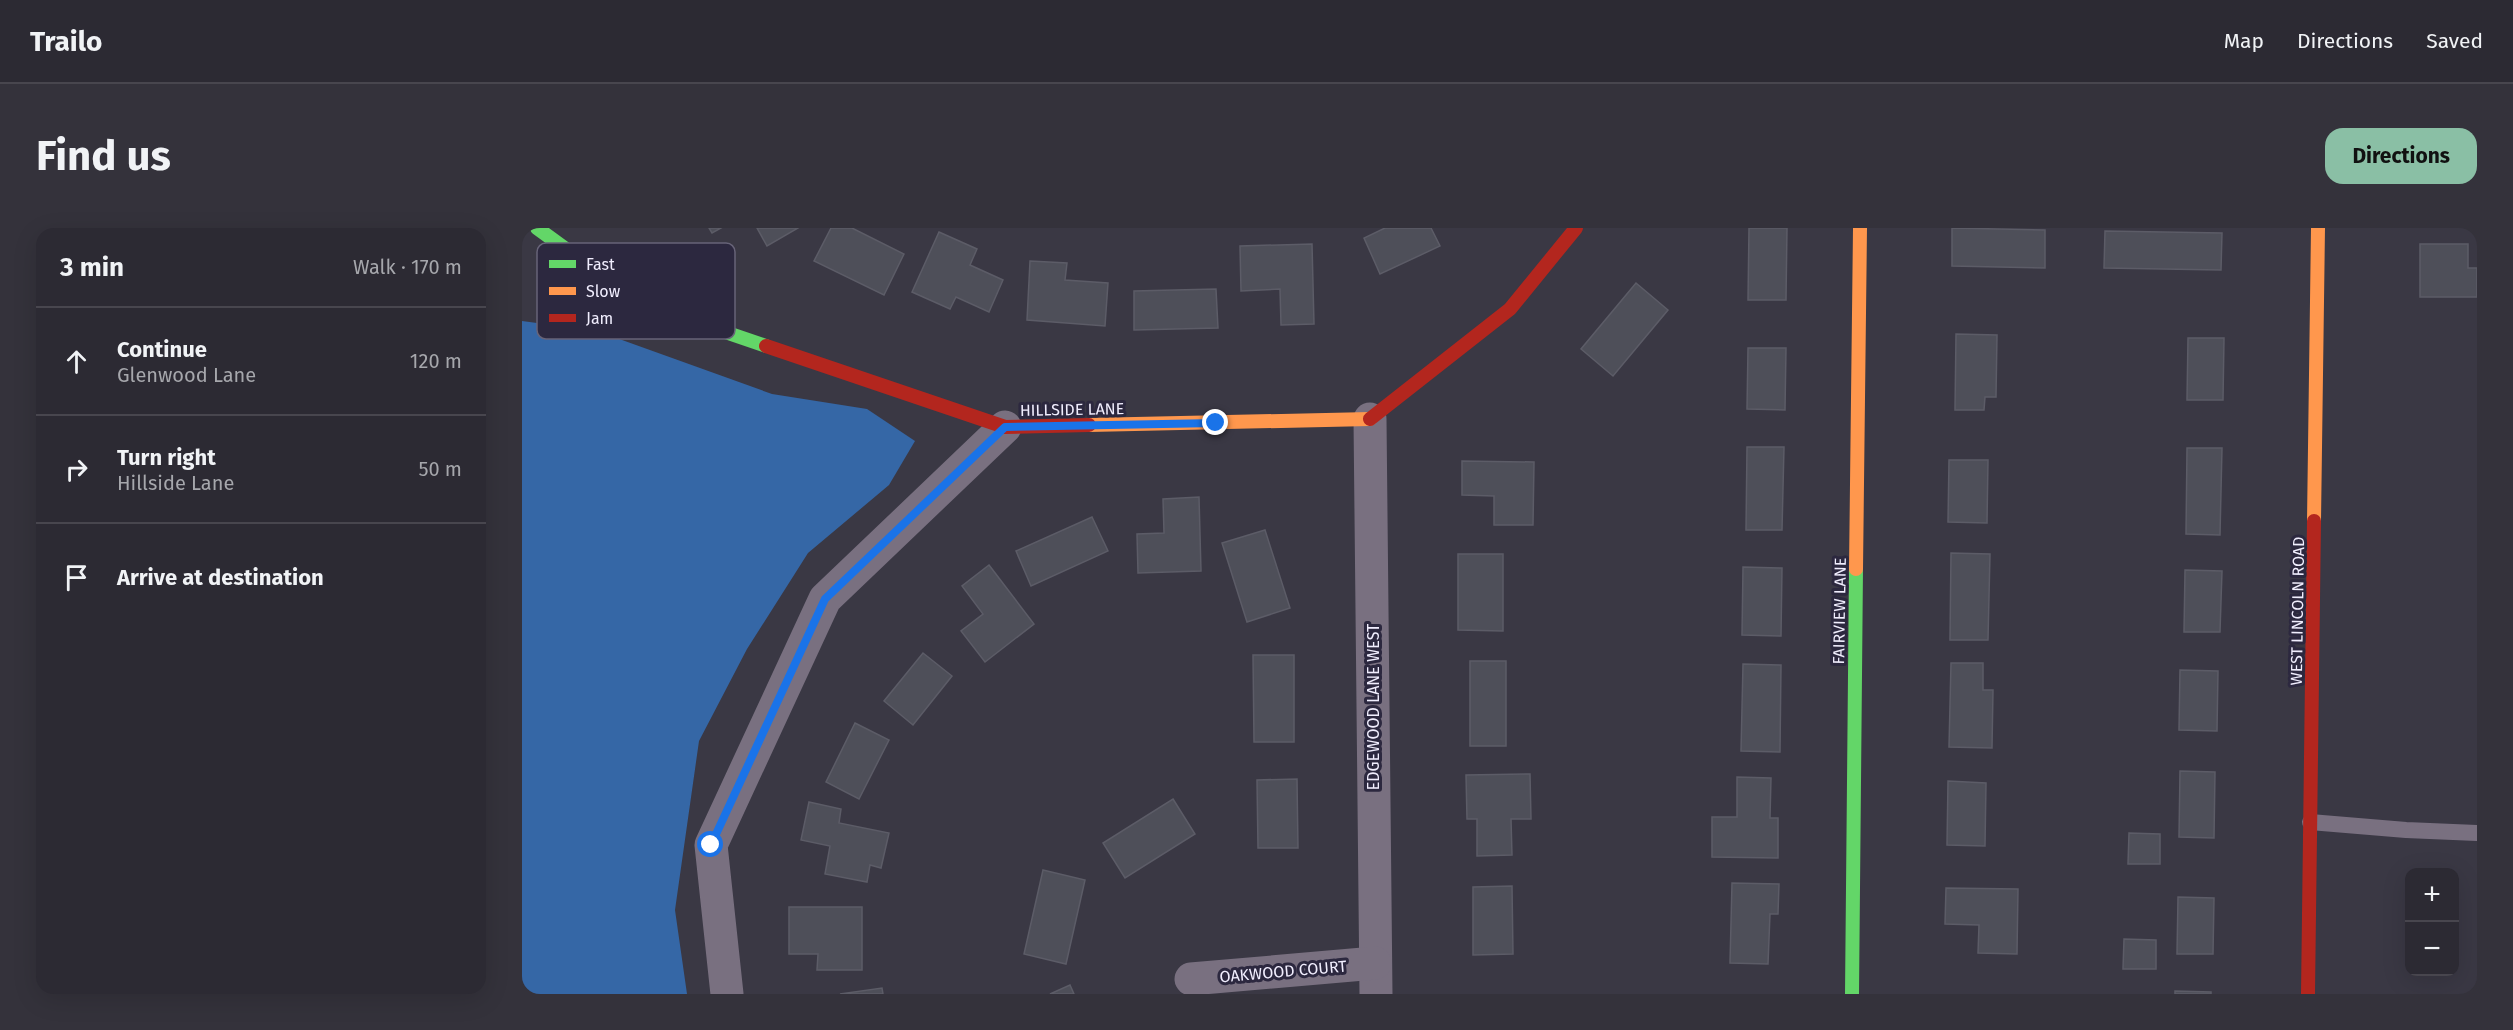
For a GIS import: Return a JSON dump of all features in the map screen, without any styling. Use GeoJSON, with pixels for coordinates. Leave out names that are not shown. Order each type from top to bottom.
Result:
{"type":"FeatureCollection","features":[{"type":"Feature","properties":{"kind":"street","name":"HILLSIDE LANE"},"geometry":{"type":"LineString","coordinates":[[537,228],[558,243]]}},
{"type":"Feature","properties":{"kind":"street"},"geometry":{"type":"LineString","coordinates":[[1370,419],[1510,309],[1576,228]]}},
{"type":"Feature","properties":{"kind":"street","name":"FAIRVIEW LANE"},"geometry":{"type":"LineString","coordinates":[[1852,994],[1860,228]]}},
{"type":"Feature","properties":{"kind":"street","name":"WEST LINCOLN ROAD"},"geometry":{"type":"LineString","coordinates":[[2308,994],[2318,228]]}},
{"type":"Feature","properties":{"kind":"street","name":"HILLSIDE LANE"},"geometry":{"type":"LineString","coordinates":[[735,335],[1005,427],[1370,419]]}},
{"type":"Feature","properties":{"kind":"street","name":"EDGEWOOD LANE WEST"},"geometry":{"type":"LineString","coordinates":[[1370,419],[1375,978]]}},
{"type":"Feature","properties":{"kind":"street"},"geometry":{"type":"LineString","coordinates":[[727,994],[711,845],[825,599],[1005,427]]}},
{"type":"Feature","properties":{"kind":"street","name":"OAKWOOD COURT"},"geometry":{"type":"LineString","coordinates":[[1191,979],[1375,978]]}},
{"type":"Feature","properties":{"kind":"lane"},"geometry":{"type":"LineString","coordinates":[[2310,822],[2406,830],[2477,832]]}},
{"type":"Feature","properties":{"kind":"water"},"geometry":{"type":"Polygon","coordinates":[[[522,321],[537,323],[537,339],[619,339],[772,394],[867,409],[915,441],[889,485],[808,553],[747,649],[699,741],[675,910],[687,994],[522,994],[522,321]]]}},
{"type":"Feature","properties":{"kind":"building"},"geometry":{"type":"Polygon","coordinates":[[[709,228],[721,228],[712,233],[709,228]]]}},
{"type":"Feature","properties":{"kind":"building"},"geometry":{"type":"Polygon","coordinates":[[[757,228],[798,228],[767,246],[757,228]]]}},
{"type":"Feature","properties":{"kind":"building"},"geometry":{"type":"Polygon","coordinates":[[[831,228],[852,228],[904,254],[884,295],[814,261],[831,228]]]}},
{"type":"Feature","properties":{"kind":"building"},"geometry":{"type":"Polygon","coordinates":[[[1385,228],[1431,228],[1440,246],[1380,274],[1364,238],[1385,228]]]}},
{"type":"Feature","properties":{"kind":"building"},"geometry":{"type":"Polygon","coordinates":[[[1749,228],[1787,228],[1786,300],[1748,300],[1749,228]]]}},
{"type":"Feature","properties":{"kind":"building"},"geometry":{"type":"Polygon","coordinates":[[[1952,228],[2045,230],[2045,268],[1952,266],[1952,228]]]}},
{"type":"Feature","properties":{"kind":"building"},"geometry":{"type":"Polygon","coordinates":[[[2105,231],[2222,233],[2221,270],[2104,268],[2105,231]]]}},
{"type":"Feature","properties":{"kind":"building"},"geometry":{"type":"Polygon","coordinates":[[[939,232],[977,249],[970,265],[1003,280],[989,312],[956,297],[950,309],[912,292],[939,232]]]}},
{"type":"Feature","properties":{"kind":"building"},"geometry":{"type":"Polygon","coordinates":[[[1312,244],[1314,324],[1281,325],[1280,289],[1241,291],[1240,246],[1312,244]]]}},
{"type":"Feature","properties":{"kind":"building"},"geometry":{"type":"Polygon","coordinates":[[[2420,244],[2468,244],[2468,268],[2477,268],[2477,297],[2420,297],[2420,244]]]}},
{"type":"Feature","properties":{"kind":"building"},"geometry":{"type":"Polygon","coordinates":[[[1030,261],[1067,263],[1065,280],[1108,283],[1105,326],[1027,320],[1030,261]]]}},
{"type":"Feature","properties":{"kind":"building"},"geometry":{"type":"Polygon","coordinates":[[[1636,283],[1668,310],[1613,376],[1581,349],[1636,283]]]}},
{"type":"Feature","properties":{"kind":"building"},"geometry":{"type":"Polygon","coordinates":[[[1216,289],[1218,328],[1134,330],[1134,291],[1216,289]]]}},
{"type":"Feature","properties":{"kind":"building"},"geometry":{"type":"Polygon","coordinates":[[[1956,334],[1997,335],[1996,397],[1985,397],[1984,410],[1955,410],[1956,334]]]}},
{"type":"Feature","properties":{"kind":"building"},"geometry":{"type":"Polygon","coordinates":[[[2188,338],[2224,338],[2223,400],[2187,400],[2188,338]]]}},
{"type":"Feature","properties":{"kind":"building"},"geometry":{"type":"Polygon","coordinates":[[[1748,348],[1786,348],[1785,410],[1747,409],[1748,348]]]}},
{"type":"Feature","properties":{"kind":"building"},"geometry":{"type":"Polygon","coordinates":[[[1747,447],[1784,447],[1782,530],[1746,530],[1747,447]]]}},
{"type":"Feature","properties":{"kind":"building"},"geometry":{"type":"Polygon","coordinates":[[[2187,448],[2222,448],[2220,535],[2186,534],[2187,448]]]}},
{"type":"Feature","properties":{"kind":"building"},"geometry":{"type":"Polygon","coordinates":[[[1949,460],[1988,460],[1987,523],[1948,522],[1949,460]]]}},
{"type":"Feature","properties":{"kind":"building"},"geometry":{"type":"Polygon","coordinates":[[[1462,461],[1534,462],[1533,525],[1494,525],[1494,496],[1462,495],[1462,461]]]}},
{"type":"Feature","properties":{"kind":"building"},"geometry":{"type":"Polygon","coordinates":[[[1199,497],[1201,571],[1138,573],[1137,534],[1164,533],[1163,499],[1199,497]]]}},
{"type":"Feature","properties":{"kind":"building"},"geometry":{"type":"Polygon","coordinates":[[[1092,517],[1108,551],[1031,586],[1016,551],[1092,517]]]}},
{"type":"Feature","properties":{"kind":"building"},"geometry":{"type":"Polygon","coordinates":[[[1265,530],[1290,608],[1247,622],[1222,543],[1265,530]]]}},
{"type":"Feature","properties":{"kind":"building"},"geometry":{"type":"Polygon","coordinates":[[[1951,553],[1990,554],[1988,640],[1950,640],[1951,553]]]}},
{"type":"Feature","properties":{"kind":"building"},"geometry":{"type":"Polygon","coordinates":[[[1458,554],[1503,554],[1503,631],[1458,630],[1458,554]]]}},
{"type":"Feature","properties":{"kind":"building"},"geometry":{"type":"Polygon","coordinates":[[[989,565],[1034,624],[985,662],[961,631],[983,614],[962,586],[989,565]]]}},
{"type":"Feature","properties":{"kind":"building"},"geometry":{"type":"Polygon","coordinates":[[[1743,567],[1782,568],[1781,636],[1742,635],[1743,567]]]}},
{"type":"Feature","properties":{"kind":"building"},"geometry":{"type":"Polygon","coordinates":[[[2185,570],[2222,571],[2220,632],[2184,632],[2185,570]]]}},
{"type":"Feature","properties":{"kind":"building"},"geometry":{"type":"Polygon","coordinates":[[[923,653],[952,676],[913,725],[884,701],[923,653]]]}},
{"type":"Feature","properties":{"kind":"building"},"geometry":{"type":"Polygon","coordinates":[[[1253,655],[1294,655],[1294,742],[1254,742],[1253,655]]]}},
{"type":"Feature","properties":{"kind":"building"},"geometry":{"type":"Polygon","coordinates":[[[1470,661],[1506,661],[1506,746],[1470,746],[1470,661]]]}},
{"type":"Feature","properties":{"kind":"building"},"geometry":{"type":"Polygon","coordinates":[[[1951,663],[1983,663],[1983,690],[1993,690],[1992,748],[1949,747],[1951,663]]]}},
{"type":"Feature","properties":{"kind":"building"},"geometry":{"type":"Polygon","coordinates":[[[1743,664],[1781,665],[1780,752],[1741,751],[1743,664]]]}},
{"type":"Feature","properties":{"kind":"building"},"geometry":{"type":"Polygon","coordinates":[[[2180,670],[2218,671],[2217,731],[2179,730],[2180,670]]]}},
{"type":"Feature","properties":{"kind":"building"},"geometry":{"type":"Polygon","coordinates":[[[855,723],[889,740],[859,799],[826,782],[855,723]]]}},
{"type":"Feature","properties":{"kind":"building"},"geometry":{"type":"Polygon","coordinates":[[[2180,771],[2215,772],[2214,838],[2179,837],[2180,771]]]}},
{"type":"Feature","properties":{"kind":"building"},"geometry":{"type":"Polygon","coordinates":[[[1530,774],[1531,819],[1511,819],[1512,855],[1477,856],[1477,819],[1467,819],[1466,775],[1530,774]]]}},
{"type":"Feature","properties":{"kind":"building"},"geometry":{"type":"Polygon","coordinates":[[[1737,777],[1771,778],[1770,818],[1778,818],[1778,858],[1712,857],[1712,817],[1737,817],[1737,777]]]}},
{"type":"Feature","properties":{"kind":"building"},"geometry":{"type":"Polygon","coordinates":[[[1297,779],[1298,848],[1258,848],[1257,780],[1297,779]]]}},
{"type":"Feature","properties":{"kind":"building"},"geometry":{"type":"Polygon","coordinates":[[[1948,781],[1986,783],[1985,846],[1947,845],[1948,781]]]}},
{"type":"Feature","properties":{"kind":"building"},"geometry":{"type":"Polygon","coordinates":[[[1173,799],[1195,834],[1125,878],[1103,843],[1173,799]]]}},
{"type":"Feature","properties":{"kind":"building"},"geometry":{"type":"Polygon","coordinates":[[[809,802],[841,809],[839,823],[889,833],[881,868],[870,865],[867,882],[825,874],[830,846],[801,840],[809,802]]]}},
{"type":"Feature","properties":{"kind":"building"},"geometry":{"type":"Polygon","coordinates":[[[2129,833],[2160,834],[2160,864],[2128,864],[2129,833]]]}},
{"type":"Feature","properties":{"kind":"building"},"geometry":{"type":"Polygon","coordinates":[[[1043,870],[1085,880],[1066,964],[1024,954],[1043,870]]]}},
{"type":"Feature","properties":{"kind":"building"},"geometry":{"type":"Polygon","coordinates":[[[1732,883],[1779,884],[1778,914],[1770,914],[1768,964],[1730,963],[1732,883]]]}},
{"type":"Feature","properties":{"kind":"building"},"geometry":{"type":"Polygon","coordinates":[[[1512,886],[1513,954],[1473,955],[1473,887],[1512,886]]]}},
{"type":"Feature","properties":{"kind":"building"},"geometry":{"type":"Polygon","coordinates":[[[1946,888],[2018,889],[2017,954],[1978,953],[1979,925],[1945,924],[1946,888]]]}},
{"type":"Feature","properties":{"kind":"building"},"geometry":{"type":"Polygon","coordinates":[[[2178,897],[2214,898],[2213,954],[2177,954],[2178,897]]]}},
{"type":"Feature","properties":{"kind":"building"},"geometry":{"type":"Polygon","coordinates":[[[789,907],[862,907],[862,970],[817,970],[818,954],[789,954],[789,907]]]}},
{"type":"Feature","properties":{"kind":"building"},"geometry":{"type":"Polygon","coordinates":[[[2124,939],[2156,940],[2156,969],[2123,969],[2124,939]]]}},
{"type":"Feature","properties":{"kind":"building"},"geometry":{"type":"Polygon","coordinates":[[[1070,985],[1074,994],[1050,994],[1070,985]]]}},
{"type":"Feature","properties":{"kind":"building"},"geometry":{"type":"Polygon","coordinates":[[[882,988],[883,994],[840,994],[882,988]]]}},
{"type":"Feature","properties":{"kind":"building"},"geometry":{"type":"Polygon","coordinates":[[[2175,991],[2211,992],[2211,994],[2175,994],[2175,991]]]}},
{"type":"Feature","properties":{"kind":"traffic: fast"},"geometry":{"type":"LineString","coordinates":[[537,228],[558,243]]}},
{"type":"Feature","properties":{"kind":"traffic: fast"},"geometry":{"type":"LineString","coordinates":[[735,335],[766,346]]}},
{"type":"Feature","properties":{"kind":"traffic: fast"},"geometry":{"type":"LineString","coordinates":[[1852,994],[1856,569]]}},
{"type":"Feature","properties":{"kind":"traffic: slow"},"geometry":{"type":"LineString","coordinates":[[1856,569],[1860,228]]}},
{"type":"Feature","properties":{"kind":"traffic: slow"},"geometry":{"type":"LineString","coordinates":[[2314,521],[2318,228]]}},
{"type":"Feature","properties":{"kind":"traffic: slow"},"geometry":{"type":"LineString","coordinates":[[1089,425],[1370,419]]}},
{"type":"Feature","properties":{"kind":"traffic: jam"},"geometry":{"type":"LineString","coordinates":[[1370,419],[1510,309],[1576,228]]}},
{"type":"Feature","properties":{"kind":"traffic: jam"},"geometry":{"type":"LineString","coordinates":[[766,346],[1005,427],[1089,425]]}},
{"type":"Feature","properties":{"kind":"traffic: jam"},"geometry":{"type":"LineString","coordinates":[[2308,994],[2314,521]]}},
{"type":"Feature","properties":{"kind":"route"},"geometry":{"type":"LineString","coordinates":[[711,845],[825,599],[1005,427],[1216,423]]}}]}
